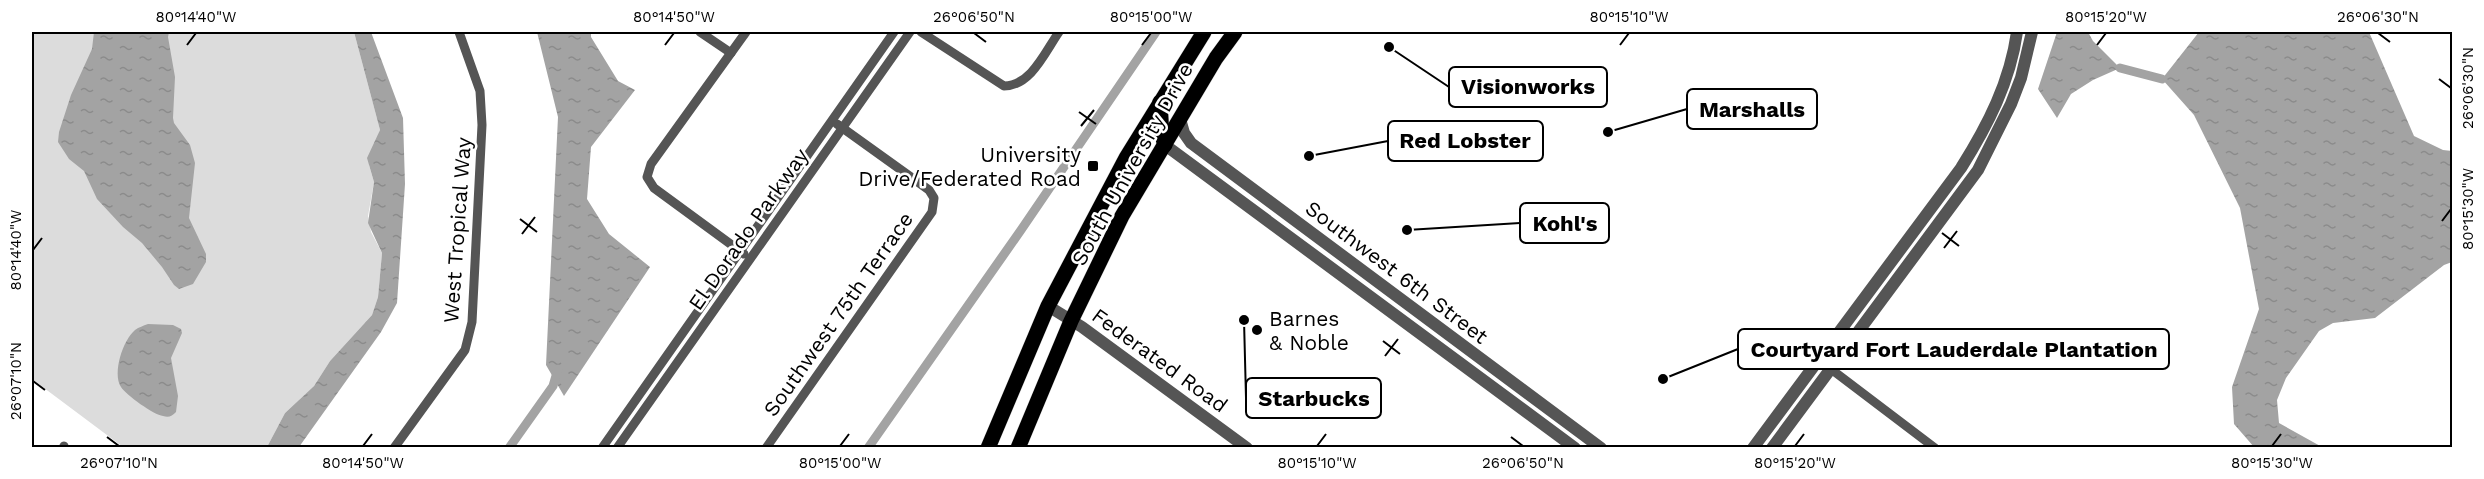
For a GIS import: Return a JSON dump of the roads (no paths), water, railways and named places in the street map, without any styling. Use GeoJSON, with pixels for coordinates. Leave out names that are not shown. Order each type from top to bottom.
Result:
{"type":"FeatureCollection","features":[{"type":"Feature","properties":{"kind":"main road","name":"South University Drive"},"geometry":{"type":"LineString","coordinates":[[990,445],[1048,306],[1126,158],[1204,32]]}},
{"type":"Feature","properties":{"kind":"main road","name":"South University Drive"},"geometry":{"type":"LineString","coordinates":[[1018,447],[1071,321],[1122,216],[1235,32]]}},
{"type":"Feature","properties":{"kind":"main road"},"geometry":{"type":"LineString","coordinates":[[1160,102],[1162,136],[1165,145]]}},
{"type":"Feature","properties":{"kind":"street","name":"West Tropical Way"},"geometry":{"type":"LineString","coordinates":[[394,447],[465,350],[472,322],[482,124],[480,91],[459,32]]}},
{"type":"Feature","properties":{"kind":"street"},"geometry":{"type":"LineString","coordinates":[[700,32],[731,53]]}},
{"type":"Feature","properties":{"kind":"street"},"geometry":{"type":"LineString","coordinates":[[746,32],[651,164],[647,177],[654,188],[750,258]]}},
{"type":"Feature","properties":{"kind":"street","name":"El Dorado Parkway"},"geometry":{"type":"LineString","coordinates":[[602,447],[894,32]]}},
{"type":"Feature","properties":{"kind":"street","name":"El Dorado Parkway"},"geometry":{"type":"LineString","coordinates":[[617,447],[910,32]]}},
{"type":"Feature","properties":{"kind":"street"},"geometry":{"type":"LineString","coordinates":[[921,32],[1004,86],[1015,86],[1026,80],[1059,32]]}},
{"type":"Feature","properties":{"kind":"street"},"geometry":{"type":"LineString","coordinates":[[1753,447],[1961,168],[1984,131],[1998,102],[2008,76],[2017,32]]}},
{"type":"Feature","properties":{"kind":"street"},"geometry":{"type":"LineString","coordinates":[[1772,447],[1978,170],[2011,104],[2032,32]]}},
{"type":"Feature","properties":{"kind":"street","name":"Southwest 6th Street"},"geometry":{"type":"LineString","coordinates":[[1180,119],[1184,133],[1191,143],[1601,447]]}},
{"type":"Feature","properties":{"kind":"street"},"geometry":{"type":"LineString","coordinates":[[833,121],[842,127]]}},
{"type":"Feature","properties":{"kind":"street","name":"Southwest 75th Terrace"},"geometry":{"type":"LineString","coordinates":[[766,447],[932,212],[934,198],[922,183],[842,127]]}},
{"type":"Feature","properties":{"kind":"street","name":"Southwest 6th Street"},"geometry":{"type":"LineString","coordinates":[[1165,145],[1575,447]]}},
{"type":"Feature","properties":{"kind":"street"},"geometry":{"type":"LineString","coordinates":[[1956,200],[1961,168]]}},
{"type":"Feature","properties":{"kind":"street"},"geometry":{"type":"LineString","coordinates":[[1945,214],[1949,184]]}},
{"type":"Feature","properties":{"kind":"street","name":"Federated Road"},"geometry":{"type":"LineString","coordinates":[[1048,306],[1247,447]]}},
{"type":"Feature","properties":{"kind":"street"},"geometry":{"type":"LineString","coordinates":[[1819,360],[1935,447]]}},
{"type":"Feature","properties":{"kind":"water"},"geometry":{"type":"Polygon","coordinates":[[[94,32],[169,32],[175,77],[173,118],[174,123],[190,145],[195,163],[189,218],[206,254],[206,262],[193,284],[179,289],[174,285],[142,243],[123,227],[97,199],[84,171],[69,159],[58,142],[71,95],[92,49],[94,32]]]}},
{"type":"Feature","properties":{"kind":"water"},"geometry":{"type":"Polygon","coordinates":[[[354,32],[371,32],[403,118],[405,184],[397,303],[381,332],[299,447],[267,447],[285,413],[314,386],[330,361],[372,315],[378,297],[382,253],[368,223],[374,182],[367,158],[380,130],[354,32]]]}},
{"type":"Feature","properties":{"kind":"water"},"geometry":{"type":"Polygon","coordinates":[[[537,32],[591,32],[591,37],[618,81],[635,90],[591,147],[587,199],[609,234],[650,267],[564,396],[546,365],[558,117],[537,32]]]}},
{"type":"Feature","properties":{"kind":"water"},"geometry":{"type":"Polygon","coordinates":[[[2057,32],[2088,32],[2093,41],[2120,68],[2093,80],[2071,94],[2057,118],[2038,89],[2057,32]]]}},
{"type":"Feature","properties":{"kind":"water"},"geometry":{"type":"Polygon","coordinates":[[[2199,32],[2369,32],[2414,136],[2443,150],[2452,151],[2452,262],[2444,265],[2375,318],[2333,323],[2319,331],[2286,378],[2277,400],[2279,423],[2322,447],[2254,447],[2234,424],[2232,387],[2259,309],[2240,208],[2194,115],[2162,79],[2199,32]]]}},
{"type":"Feature","properties":{"kind":"water"},"geometry":{"type":"Polygon","coordinates":[[[148,324],[173,325],[181,329],[182,333],[171,358],[178,396],[176,412],[169,417],[159,415],[140,404],[124,391],[119,381],[118,365],[126,341],[135,330],[148,324]]]}},
{"type":"Feature","properties":{"kind":"waterway"},"geometry":{"type":"LineString","coordinates":[[868,448],[1156,32]]}},
{"type":"Feature","properties":{"kind":"waterway"},"geometry":{"type":"LineString","coordinates":[[2120,68],[2162,79]]}},
{"type":"Feature","properties":{"kind":"waterway"},"geometry":{"type":"LineString","coordinates":[[509,448],[553,386],[558,369]]}},
{"type":"Feature","properties":{"kind":"place","name":"Visionworks"},"geometry":{"type":"Point","coordinates":[1389,47]}},
{"type":"Feature","properties":{"kind":"place","name":"Marshalls"},"geometry":{"type":"Point","coordinates":[1608,132]}},
{"type":"Feature","properties":{"kind":"place","name":"Red Lobster"},"geometry":{"type":"Point","coordinates":[1309,156]}},
{"type":"Feature","properties":{"kind":"place","name":"University Drive/Federated Road"},"geometry":{"type":"Point","coordinates":[1093,166]}},
{"type":"Feature","properties":{"kind":"place","name":"Kohl's"},"geometry":{"type":"Point","coordinates":[1407,230]}},
{"type":"Feature","properties":{"kind":"place","name":"Starbucks"},"geometry":{"type":"Point","coordinates":[1244,320]}},
{"type":"Feature","properties":{"kind":"place","name":"Barnes & Noble"},"geometry":{"type":"Point","coordinates":[1257,330]}},
{"type":"Feature","properties":{"kind":"place","name":"Courtyard Fort Lauderdale Plantation"},"geometry":{"type":"Point","coordinates":[1663,379]}}]}
